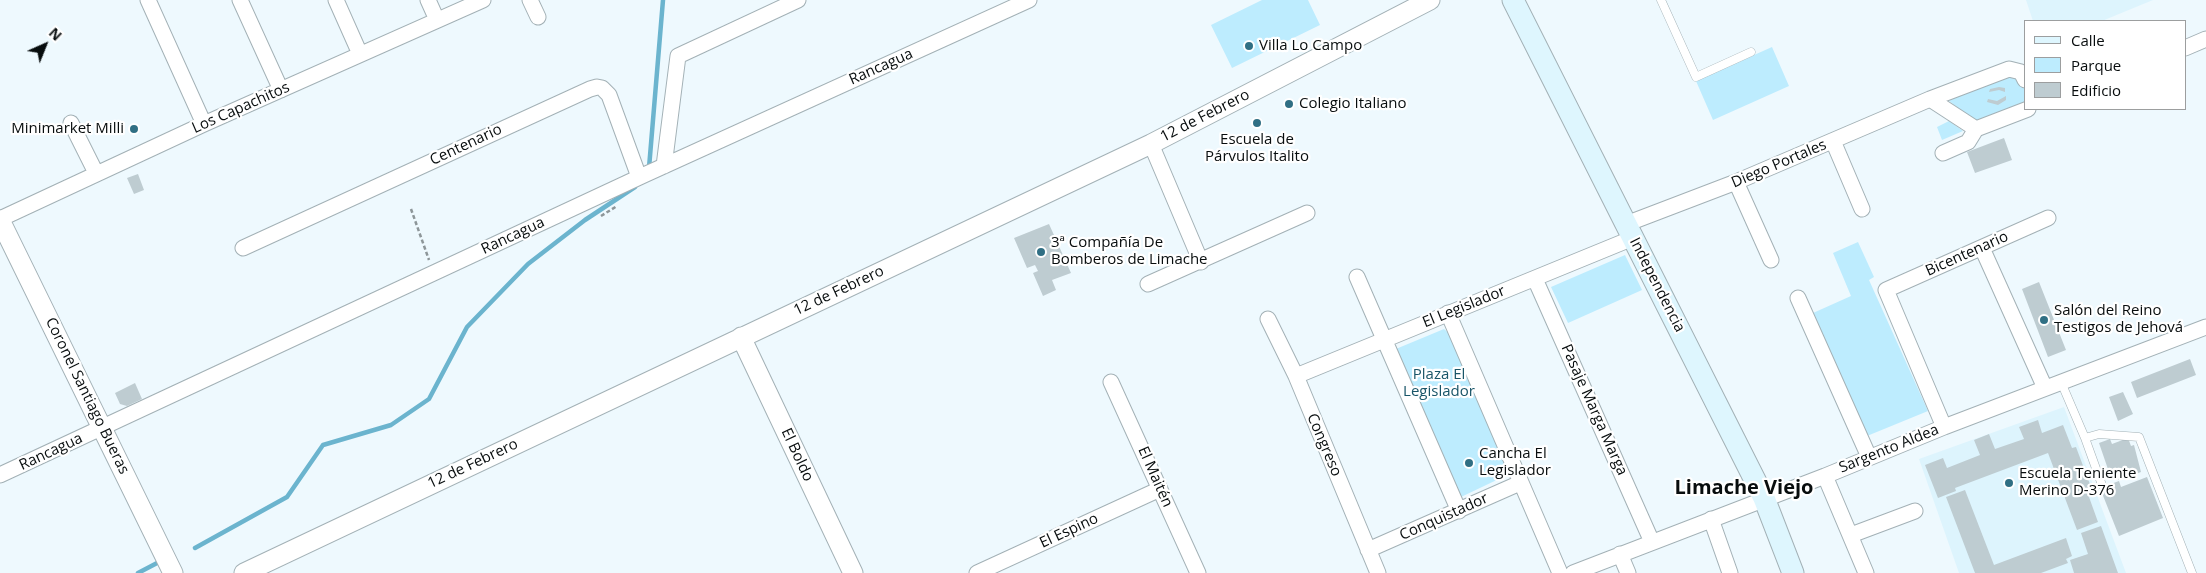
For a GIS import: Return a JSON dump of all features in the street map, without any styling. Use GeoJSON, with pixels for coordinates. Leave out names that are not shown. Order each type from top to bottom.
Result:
{"type":"FeatureCollection","features":[{"type":"Feature","properties":{"kind":"main road","name":"Independencia"},"geometry":{"type":"LineString","coordinates":[[1513,0],[1764,498],[1793,573]]}},
{"type":"Feature","properties":{"kind":"street"},"geometry":{"type":"LineString","coordinates":[[148,0],[204,124]]}},
{"type":"Feature","properties":{"kind":"street"},"geometry":{"type":"LineString","coordinates":[[240,0],[281,90]]}},
{"type":"Feature","properties":{"kind":"street"},"geometry":{"type":"LineString","coordinates":[[336,0],[360,54]]}},
{"type":"Feature","properties":{"kind":"street"},"geometry":{"type":"LineString","coordinates":[[428,0],[437,20]]}},
{"type":"Feature","properties":{"kind":"street","name":"Los Capachitos"},"geometry":{"type":"LineString","coordinates":[[0,219],[204,124],[483,0]]}},
{"type":"Feature","properties":{"kind":"street"},"geometry":{"type":"LineString","coordinates":[[530,0],[538,17]]}},
{"type":"Feature","properties":{"kind":"street"},"geometry":{"type":"LineString","coordinates":[[650,172],[678,56],[798,0]]}},
{"type":"Feature","properties":{"kind":"street","name":"Rancagua"},"geometry":{"type":"LineString","coordinates":[[0,476],[650,172],[1029,0]]}},
{"type":"Feature","properties":{"kind":"street","name":"12 de Febrero"},"geometry":{"type":"LineString","coordinates":[[244,573],[741,336],[1151,144],[1430,0]]}},
{"type":"Feature","properties":{"kind":"street"},"geometry":{"type":"LineString","coordinates":[[2186,48],[2206,39]]}},
{"type":"Feature","properties":{"kind":"street","name":"Diego Portales"},"geometry":{"type":"LineString","coordinates":[[1630,231],[1736,182],[1930,99],[2009,69],[2021,72],[2024,78]]}},
{"type":"Feature","properties":{"kind":"street","name":"Centenario"},"geometry":{"type":"LineString","coordinates":[[243,248],[572,96],[597,87],[602,88],[608,95],[650,172]]}},
{"type":"Feature","properties":{"kind":"street"},"geometry":{"type":"LineString","coordinates":[[1930,99],[1976,129]]}},
{"type":"Feature","properties":{"kind":"street"},"geometry":{"type":"LineString","coordinates":[[1943,153],[1968,142],[1976,129],[2025,110]]}},
{"type":"Feature","properties":{"kind":"street"},"geometry":{"type":"LineString","coordinates":[[71,123],[96,173]]}},
{"type":"Feature","properties":{"kind":"street"},"geometry":{"type":"LineString","coordinates":[[1833,141],[1862,209]]}},
{"type":"Feature","properties":{"kind":"street"},"geometry":{"type":"LineString","coordinates":[[1151,144],[1201,262]]}},
{"type":"Feature","properties":{"kind":"street"},"geometry":{"type":"LineString","coordinates":[[1736,182],[1771,260]]}},
{"type":"Feature","properties":{"kind":"street"},"geometry":{"type":"LineString","coordinates":[[1148,284],[1201,262],[1307,213]]}},
{"type":"Feature","properties":{"kind":"street","name":"Bicentenario"},"geometry":{"type":"LineString","coordinates":[[1944,427],[1886,290],[2048,218]]}},
{"type":"Feature","properties":{"kind":"street","name":"Coronel Santiago Bueras"},"geometry":{"type":"LineString","coordinates":[[0,219],[173,573]]}},
{"type":"Feature","properties":{"kind":"street","name":"El Legislador"},"geometry":{"type":"LineString","coordinates":[[1296,376],[1535,279],[1630,231]]}},
{"type":"Feature","properties":{"kind":"street"},"geometry":{"type":"LineString","coordinates":[[1982,248],[2045,388]]}},
{"type":"Feature","properties":{"kind":"street"},"geometry":{"type":"LineString","coordinates":[[1357,278],[1459,511]]}},
{"type":"Feature","properties":{"kind":"street","name":"Pasaje Marga Marga"},"geometry":{"type":"LineString","coordinates":[[1535,279],[1652,542]]}},
{"type":"Feature","properties":{"kind":"street"},"geometry":{"type":"LineString","coordinates":[[1798,298],[1870,457]]}},
{"type":"Feature","properties":{"kind":"street"},"geometry":{"type":"LineString","coordinates":[[1448,313],[1560,573]]}},
{"type":"Feature","properties":{"kind":"street","name":"Congreso"},"geometry":{"type":"LineString","coordinates":[[1268,319],[1296,376],[1378,573]]}},
{"type":"Feature","properties":{"kind":"street","name":"Sargento Aldea"},"geometry":{"type":"LineString","coordinates":[[1573,573],[1825,476],[1944,427],[2206,327]]}},
{"type":"Feature","properties":{"kind":"street","name":"El Boldo"},"geometry":{"type":"LineString","coordinates":[[741,336],[853,573]]}},
{"type":"Feature","properties":{"kind":"street","name":"El Maitén"},"geometry":{"type":"LineString","coordinates":[[1111,382],[1198,573]]}},
{"type":"Feature","properties":{"kind":"street"},"geometry":{"type":"LineString","coordinates":[[1825,476],[1866,573]]}},
{"type":"Feature","properties":{"kind":"street","name":"Conquistador"},"geometry":{"type":"LineString","coordinates":[[1368,550],[1520,483]]}},
{"type":"Feature","properties":{"kind":"street","name":"El Espino"},"geometry":{"type":"LineString","coordinates":[[978,573],[1160,489]]}},
{"type":"Feature","properties":{"kind":"street"},"geometry":{"type":"LineString","coordinates":[[1851,535],[1916,511]]}},
{"type":"Feature","properties":{"kind":"street"},"geometry":{"type":"LineString","coordinates":[[1711,519],[1730,573]]}},
{"type":"Feature","properties":{"kind":"street"},"geometry":{"type":"LineString","coordinates":[[1620,554],[1628,573]]}},
{"type":"Feature","properties":{"kind":"lane"},"geometry":{"type":"LineString","coordinates":[[1661,0],[1696,77],[1751,52]]}},
{"type":"Feature","properties":{"kind":"lane"},"geometry":{"type":"LineString","coordinates":[[2061,382],[2085,438],[2102,485]]}},
{"type":"Feature","properties":{"kind":"lane"},"geometry":{"type":"LineString","coordinates":[[2085,438],[2099,434],[2139,437],[2192,573]]}},
{"type":"Feature","properties":{"kind":"path"},"geometry":{"type":"LineString","coordinates":[[411,209],[433,273]]}},
{"type":"Feature","properties":{"kind":"shaded area"},"geometry":{"type":"Polygon","coordinates":[[[2026,0],[2153,0],[2104,20],[2033,20],[2026,0]]]}},
{"type":"Feature","properties":{"kind":"shaded area","name":"Escuela Teniente Merino D-376"},"geometry":{"type":"Polygon","coordinates":[[[2064,407],[2126,573],[1959,573],[1919,459],[2064,407]]]}},
{"type":"Feature","properties":{"kind":"green space","name":"Villa Lo Campo"},"geometry":{"type":"Polygon","coordinates":[[[1262,0],[1308,0],[1320,25],[1232,68],[1211,25],[1262,0]]]}},
{"type":"Feature","properties":{"kind":"green space"},"geometry":{"type":"Polygon","coordinates":[[[1772,47],[1789,86],[1713,120],[1696,81],[1772,47]]]}},
{"type":"Feature","properties":{"kind":"green space"},"geometry":{"type":"Polygon","coordinates":[[[2010,72],[2019,74],[2024,86],[2024,104],[1977,122],[1949,101],[1954,96],[2010,72]]]}},
{"type":"Feature","properties":{"kind":"green space"},"geometry":{"type":"Polygon","coordinates":[[[1949,121],[1963,131],[1942,140],[1937,127],[1949,121]]]}},
{"type":"Feature","properties":{"kind":"green space"},"geometry":{"type":"Polygon","coordinates":[[[1858,242],[1874,277],[1869,280],[1928,411],[1867,436],[1813,313],[1851,296],[1833,253],[1858,242]]]}},
{"type":"Feature","properties":{"kind":"green space"},"geometry":{"type":"Polygon","coordinates":[[[1625,255],[1642,290],[1568,323],[1551,287],[1625,255]]]}},
{"type":"Feature","properties":{"kind":"green space","name":"Plaza El Legislador"},"geometry":{"type":"Polygon","coordinates":[[[1444,329],[1451,335],[1510,468],[1503,477],[1461,497],[1391,351],[1444,329]]]}},
{"type":"Feature","properties":{"kind":"building"},"geometry":{"type":"Polygon","coordinates":[[[2005,88],[2005,92],[1999,90],[1989,92],[1990,89],[2005,88]]]}},
{"type":"Feature","properties":{"kind":"building"},"geometry":{"type":"Polygon","coordinates":[[[2006,96],[2006,100],[1998,105],[1987,102],[1988,99],[1997,101],[2006,96]]]}},
{"type":"Feature","properties":{"kind":"building"},"geometry":{"type":"Polygon","coordinates":[[[2004,138],[2012,160],[1975,173],[1967,152],[2004,138]]]}},
{"type":"Feature","properties":{"kind":"building"},"geometry":{"type":"Polygon","coordinates":[[[138,174],[144,190],[134,194],[127,178],[138,174]]]}},
{"type":"Feature","properties":{"kind":"building","name":"3ª Compañía De Bomberos de Limache"},"geometry":{"type":"Polygon","coordinates":[[[1049,224],[1071,273],[1052,280],[1056,290],[1043,296],[1033,273],[1038,271],[1035,265],[1027,268],[1014,238],[1049,224]]]}},
{"type":"Feature","properties":{"kind":"building","name":"Salón del Reino Testigos de Jehová"},"geometry":{"type":"Polygon","coordinates":[[[2039,282],[2066,350],[2048,357],[2022,289],[2039,282]]]}},
{"type":"Feature","properties":{"kind":"building"},"geometry":{"type":"Polygon","coordinates":[[[2190,359],[2196,375],[2137,398],[2131,382],[2190,359]]]}},
{"type":"Feature","properties":{"kind":"building"},"geometry":{"type":"Polygon","coordinates":[[[135,383],[142,399],[127,406],[120,404],[115,393],[135,383]]]}},
{"type":"Feature","properties":{"kind":"building"},"geometry":{"type":"Polygon","coordinates":[[[2123,392],[2133,414],[2118,421],[2109,397],[2123,392]]]}},
{"type":"Feature","properties":{"kind":"building"},"geometry":{"type":"Polygon","coordinates":[[[2038,420],[2042,433],[2063,425],[2072,448],[2076,447],[2094,495],[2089,497],[2098,522],[2077,530],[2048,453],[1955,488],[1956,491],[1938,498],[1925,465],[1943,458],[1947,468],[1980,455],[1974,440],[1989,434],[1995,449],[2024,439],[2019,427],[2038,420]]]}},
{"type":"Feature","properties":{"kind":"building"},"geometry":{"type":"Polygon","coordinates":[[[2128,438],[2131,446],[2134,445],[2141,472],[2118,480],[2116,473],[2110,475],[2099,443],[2110,439],[2112,444],[2128,438]]]}},
{"type":"Feature","properties":{"kind":"building"},"geometry":{"type":"Polygon","coordinates":[[[2147,477],[2163,518],[2119,536],[2100,488],[2119,481],[2121,487],[2147,477]]]}},
{"type":"Feature","properties":{"kind":"building"},"geometry":{"type":"Polygon","coordinates":[[[1965,490],[1994,565],[2066,538],[2072,556],[2066,559],[2068,563],[2041,573],[1975,573],[1946,497],[1965,490]]]}},
{"type":"Feature","properties":{"kind":"building"},"geometry":{"type":"Polygon","coordinates":[[[2101,526],[2118,573],[2074,573],[2070,560],[2088,554],[2081,533],[2101,526]]]}},
{"type":"Feature","properties":{"kind":"waterway"},"geometry":{"type":"LineString","coordinates":[[649,168],[663,0]]}},
{"type":"Feature","properties":{"kind":"waterway"},"geometry":{"type":"LineString","coordinates":[[195,548],[287,497],[323,445],[391,425],[429,399],[467,327],[528,264],[585,220],[635,187]]}},
{"type":"Feature","properties":{"kind":"waterway"},"geometry":{"type":"LineString","coordinates":[[138,573],[159,562]]}},
{"type":"Feature","properties":{"kind":"place","name":"Villa Lo Campo"},"geometry":{"type":"Point","coordinates":[1249,46]}},
{"type":"Feature","properties":{"kind":"place","name":"Colegio Italiano"},"geometry":{"type":"Point","coordinates":[1289,104]}},
{"type":"Feature","properties":{"kind":"place","name":"Escuela de Párvulos Italito"},"geometry":{"type":"Point","coordinates":[1257,123]}},
{"type":"Feature","properties":{"kind":"place","name":"Minimarket Milli"},"geometry":{"type":"Point","coordinates":[134,129]}},
{"type":"Feature","properties":{"kind":"place","name":"3ª Compañía De Bomberos de Limache"},"geometry":{"type":"Point","coordinates":[1041,252]}},
{"type":"Feature","properties":{"kind":"place","name":"Salón del Reino Testigos de Jehová"},"geometry":{"type":"Point","coordinates":[2044,320]}},
{"type":"Feature","properties":{"kind":"place","name":"Cancha El Legislador"},"geometry":{"type":"Point","coordinates":[1469,463]}},
{"type":"Feature","properties":{"kind":"place","name":"Escuela Teniente Merino D-376"},"geometry":{"type":"Point","coordinates":[2009,483]}},
{"type":"Feature","properties":{"kind":"district","name":"Limache Viejo"},"geometry":{"type":"Point","coordinates":[1744,488]}}]}
